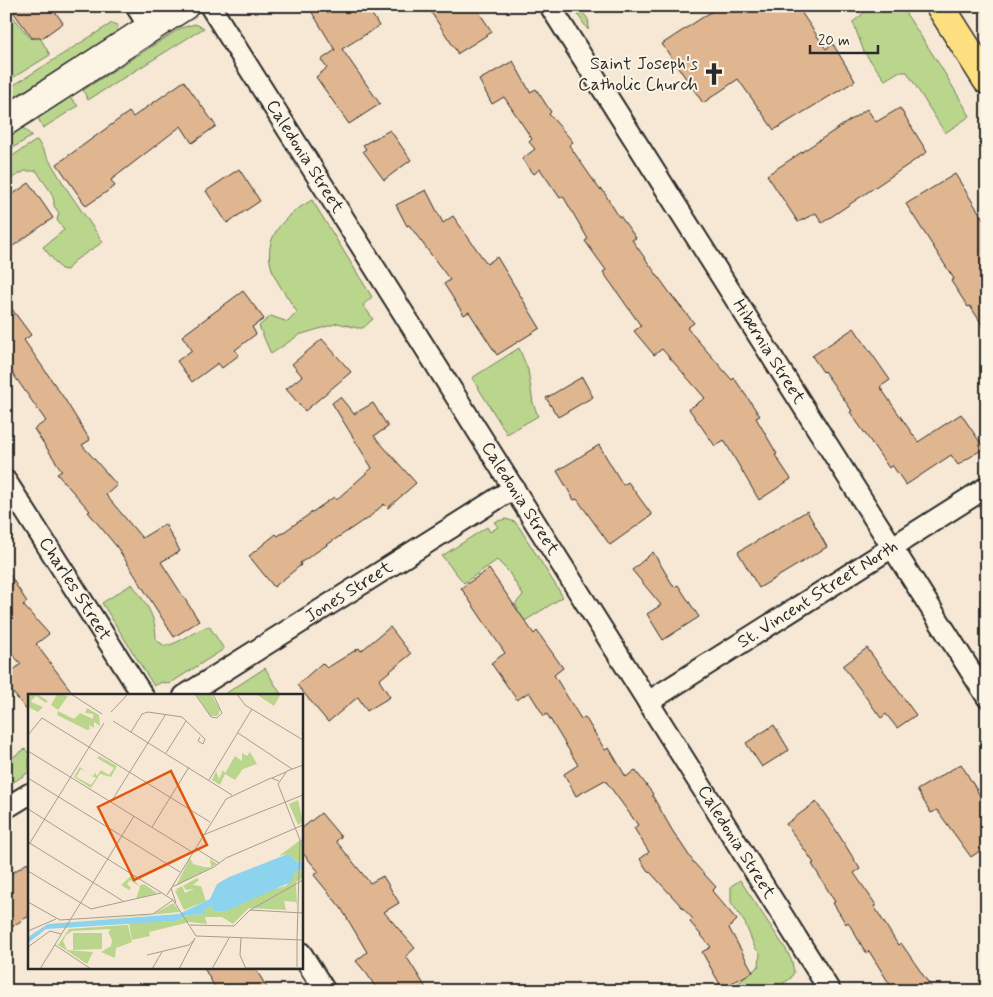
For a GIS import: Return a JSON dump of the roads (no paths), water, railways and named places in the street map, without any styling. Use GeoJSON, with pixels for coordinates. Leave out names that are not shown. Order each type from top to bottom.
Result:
{"type":"FeatureCollection","features":[{"type":"Feature","properties":{"kind":"main road"},"geometry":{"type":"LineString","coordinates":[[940,6],[987,80]]}},
{"type":"Feature","properties":{"kind":"street"},"geometry":{"type":"LineString","coordinates":[[6,120],[143,17],[184,6]]}},
{"type":"Feature","properties":{"kind":"street","name":"Caledonia Street"},"geometry":{"type":"LineString","coordinates":[[210,6],[648,702],[823,988]]}},
{"type":"Feature","properties":{"kind":"street","name":"Hibernia Street"},"geometry":{"type":"LineString","coordinates":[[550,6],[987,697]]}},
{"type":"Feature","properties":{"kind":"street","name":"Charles Street"},"geometry":{"type":"LineString","coordinates":[[6,481],[142,694]]}},
{"type":"Feature","properties":{"kind":"street","name":"St. Vincent Street North"},"geometry":{"type":"LineString","coordinates":[[648,702],[987,487]]}},
{"type":"Feature","properties":{"kind":"street","name":"Jones Street"},"geometry":{"type":"LineString","coordinates":[[187,694],[514,488]]}},
{"type":"Feature","properties":{"kind":"street"},"geometry":{"type":"LineString","coordinates":[[6,808],[28,795]]}},
{"type":"Feature","properties":{"kind":"street"},"geometry":{"type":"LineString","coordinates":[[302,955],[325,991]]}},
{"type":"Feature","properties":{"kind":"place","name":"Saint Joseph's Catholic Church"},"geometry":{"type":"Point","coordinates":[714,74]}}]}
